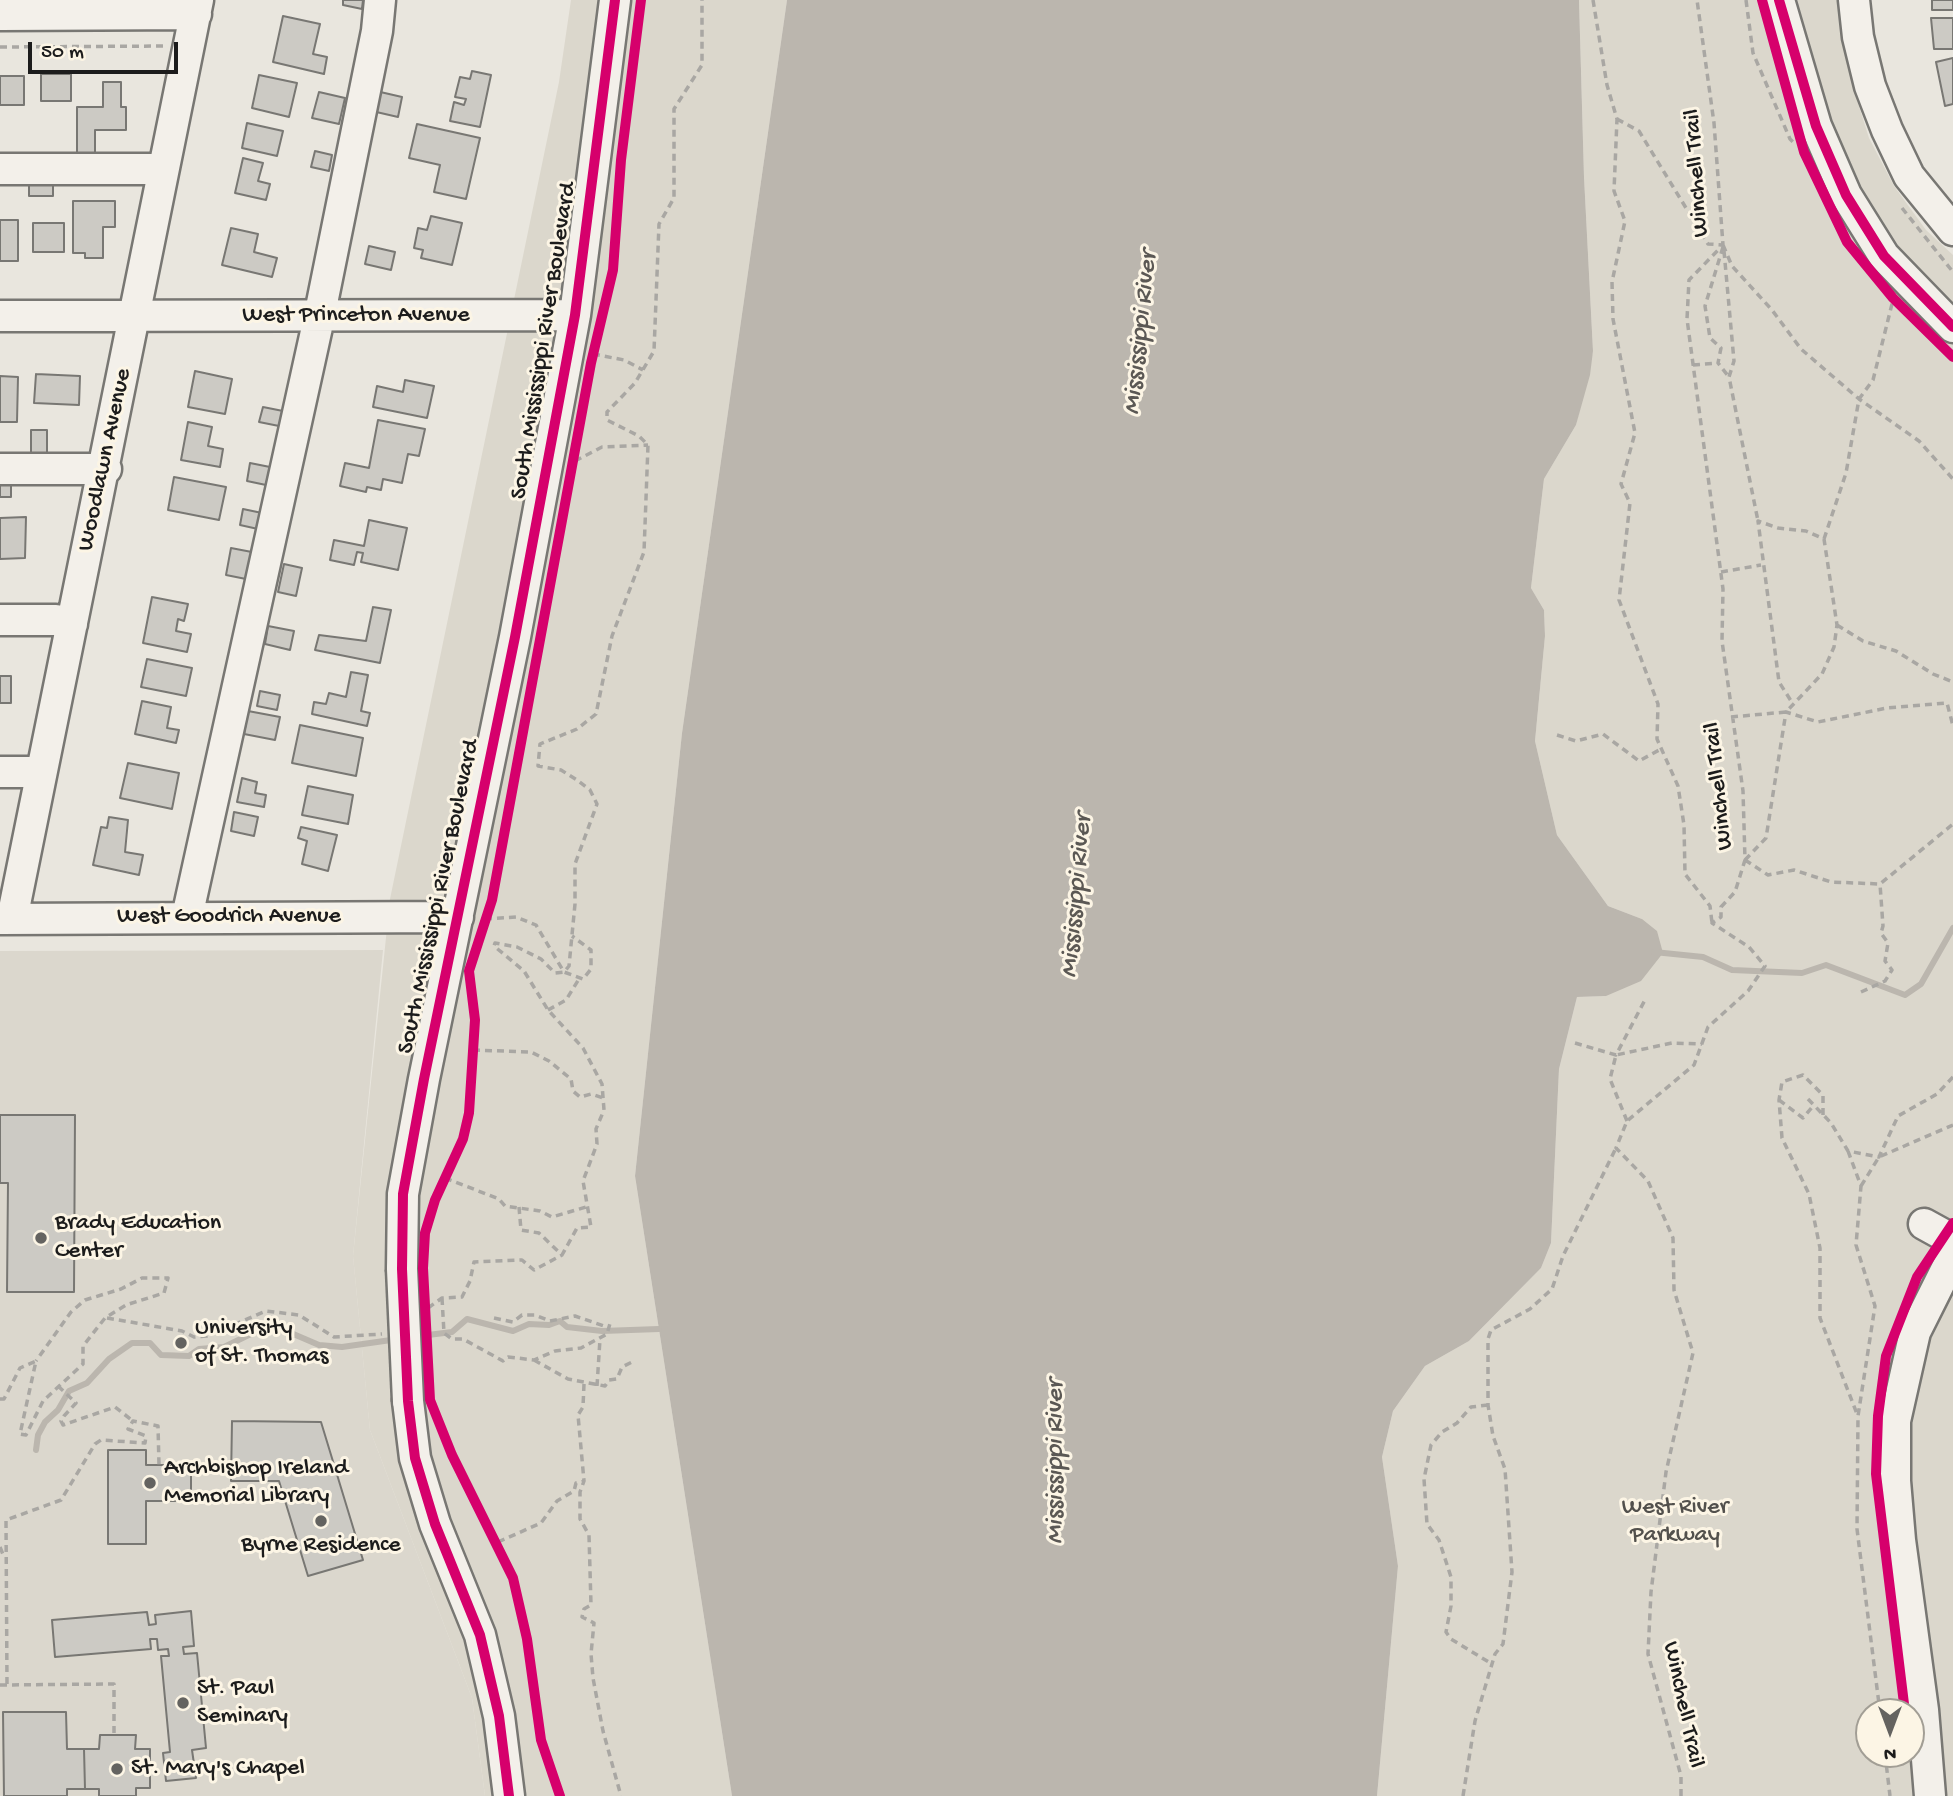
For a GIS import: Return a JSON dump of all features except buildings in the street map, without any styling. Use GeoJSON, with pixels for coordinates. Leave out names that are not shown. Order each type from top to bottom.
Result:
{"type":"FeatureCollection","features":[{"type":"Feature","properties":{"kind":"street"},"geometry":{"type":"LineString","coordinates":[[187,917],[319,318],[377,30],[380,0]]}},
{"type":"Feature","properties":{"kind":"street","name":"South Mississippi River Boulevard"},"geometry":{"type":"LineString","coordinates":[[509,1796],[499,1716],[480,1635],[435,1524],[415,1458],[408,1401],[402,1269],[404,1194],[478,919],[515,637],[575,314],[615,0]]}},
{"type":"Feature","properties":{"kind":"street"},"geometry":{"type":"LineString","coordinates":[[1779,0],[1816,126],[1846,195],[1884,256],[1953,327]]}},
{"type":"Feature","properties":{"kind":"street"},"geometry":{"type":"LineString","coordinates":[[1854,0],[1858,37],[1870,86],[1887,130],[1909,176],[1953,230]]}},
{"type":"Feature","properties":{"kind":"street"},"geometry":{"type":"LineString","coordinates":[[0,15],[197,7]]}},
{"type":"Feature","properties":{"kind":"street","name":"Woodlawn Avenue"},"geometry":{"type":"LineString","coordinates":[[6,919],[106,469],[197,7]]}},
{"type":"Feature","properties":{"kind":"street"},"geometry":{"type":"LineString","coordinates":[[0,169],[163,169]]}},
{"type":"Feature","properties":{"kind":"street","name":"West Princeton Avenue"},"geometry":{"type":"LineString","coordinates":[[0,316],[319,318],[575,314]]}},
{"type":"Feature","properties":{"kind":"street"},"geometry":{"type":"LineString","coordinates":[[0,469],[106,469]]}},
{"type":"Feature","properties":{"kind":"street"},"geometry":{"type":"LineString","coordinates":[[0,620],[56,620],[72,624]]}},
{"type":"Feature","properties":{"kind":"street"},"geometry":{"type":"LineString","coordinates":[[0,772],[40,772]]}},
{"type":"Feature","properties":{"kind":"street","name":"West Goodrich Avenue"},"geometry":{"type":"LineString","coordinates":[[6,919],[478,919]]}},
{"type":"Feature","properties":{"kind":"street"},"geometry":{"type":"LineString","coordinates":[[1924,1224],[1953,1240]]}},
{"type":"Feature","properties":{"kind":"street"},"geometry":{"type":"LineString","coordinates":[[1930,1796],[1923,1710],[1898,1517],[1895,1421],[1915,1332],[1953,1256]]}},
{"type":"Feature","properties":{"kind":"path"},"geometry":{"type":"LineString","coordinates":[[564,972],[569,966],[575,864],[597,804],[590,790],[577,780],[561,771],[538,766],[540,744],[578,729],[596,714],[612,636],[644,552],[648,445],[639,436],[607,420],[607,412],[643,370],[654,351],[659,224],[674,198],[674,109],[702,65],[702,0]]}},
{"type":"Feature","properties":{"kind":"path"},"geometry":{"type":"LineString","coordinates":[[1463,1796],[1475,1721],[1492,1664],[1503,1644],[1512,1572],[1505,1469],[1493,1436],[1488,1405],[1486,1352],[1491,1329],[1524,1314],[1552,1289],[1563,1256],[1627,1121],[1694,1065],[1707,1027],[1748,991],[1765,966],[1749,947],[1713,923],[1710,906],[1685,874],[1684,825],[1678,786],[1657,739],[1658,704],[1619,600],[1630,503],[1622,484],[1634,433],[1613,318],[1612,282],[1626,221],[1614,191],[1617,119],[1606,85],[1594,0]]}},
{"type":"Feature","properties":{"kind":"path"},"geometry":{"type":"LineString","coordinates":[[1746,0],[1753,53],[1790,139],[1804,152]]}},
{"type":"Feature","properties":{"kind":"path"},"geometry":{"type":"LineString","coordinates":[[0,47],[174,46]]}},
{"type":"Feature","properties":{"kind":"path"},"geometry":{"type":"LineString","coordinates":[[1793,113],[1804,152]]}},
{"type":"Feature","properties":{"kind":"path"},"geometry":{"type":"LineString","coordinates":[[1617,119],[1639,131],[1709,244],[1723,245]]}},
{"type":"Feature","properties":{"kind":"path"},"geometry":{"type":"LineString","coordinates":[[1723,245],[1705,306],[1710,338],[1721,348],[1718,363],[1729,377],[1758,521],[1761,565],[1779,682],[1793,704]]}},
{"type":"Feature","properties":{"kind":"path"},"geometry":{"type":"LineString","coordinates":[[1723,245],[1734,361],[1729,377]]}},
{"type":"Feature","properties":{"kind":"path"},"geometry":{"type":"LineString","coordinates":[[1723,245],[1732,266],[1772,310],[1801,349],[1858,399],[1919,441],[1953,479]]}},
{"type":"Feature","properties":{"kind":"path"},"geometry":{"type":"LineString","coordinates":[[1889,294],[1873,380],[1858,399],[1846,473],[1824,539],[1838,625],[1834,647],[1822,674],[1786,712],[1766,838],[1745,860],[1768,875],[1794,870],[1830,882],[1880,884],[1952,822]]}},
{"type":"Feature","properties":{"kind":"path"},"geometry":{"type":"LineString","coordinates":[[1889,294],[1903,308]]}},
{"type":"Feature","properties":{"kind":"path"},"geometry":{"type":"LineString","coordinates":[[593,354],[624,360],[643,370]]}},
{"type":"Feature","properties":{"kind":"path"},"geometry":{"type":"LineString","coordinates":[[1693,365],[1718,363]]}},
{"type":"Feature","properties":{"kind":"path"},"geometry":{"type":"LineString","coordinates":[[575,461],[602,447],[648,445]]}},
{"type":"Feature","properties":{"kind":"path"},"geometry":{"type":"LineString","coordinates":[[572,475],[577,449]]}},
{"type":"Feature","properties":{"kind":"path"},"geometry":{"type":"LineString","coordinates":[[1758,521],[1778,528],[1806,531],[1824,539]]}},
{"type":"Feature","properties":{"kind":"path"},"geometry":{"type":"LineString","coordinates":[[1721,572],[1761,565]]}},
{"type":"Feature","properties":{"kind":"path"},"geometry":{"type":"LineString","coordinates":[[1838,625],[1863,641],[1896,651],[1933,674],[1953,682]]}},
{"type":"Feature","properties":{"kind":"path"},"geometry":{"type":"LineString","coordinates":[[1731,717],[1786,712],[1818,722],[1887,708],[1947,703],[1953,696]]}},
{"type":"Feature","properties":{"kind":"path"},"geometry":{"type":"LineString","coordinates":[[1947,703],[1953,726]]}},
{"type":"Feature","properties":{"kind":"path"},"geometry":{"type":"LineString","coordinates":[[1557,735],[1576,741],[1603,734],[1639,761],[1661,749]]}},
{"type":"Feature","properties":{"kind":"path"},"geometry":{"type":"LineString","coordinates":[[1861,992],[1885,981],[1892,970],[1885,961],[1888,943],[1881,933],[1883,926],[1880,884]]}},
{"type":"Feature","properties":{"kind":"path"},"geometry":{"type":"LineString","coordinates":[[478,919],[516,917],[536,925],[564,972]]}},
{"type":"Feature","properties":{"kind":"path"},"geometry":{"type":"LineString","coordinates":[[548,1010],[566,1000],[579,979],[589,976],[591,950],[572,936]]}},
{"type":"Feature","properties":{"kind":"path"},"geometry":{"type":"LineString","coordinates":[[423,1317],[442,1298],[461,1297],[470,1282],[474,1262],[522,1260],[534,1270],[562,1255],[578,1228],[592,1227],[583,1181],[597,1144],[596,1129],[604,1110],[602,1084],[583,1048],[548,1010],[524,971],[494,946],[495,943],[517,947],[541,959],[555,973],[564,972],[579,979]]}},
{"type":"Feature","properties":{"kind":"path"},"geometry":{"type":"LineString","coordinates":[[1627,1121],[1610,1079],[1616,1055],[1646,998]]}},
{"type":"Feature","properties":{"kind":"path"},"geometry":{"type":"LineString","coordinates":[[1574,1043],[1616,1055],[1672,1044],[1702,1044]]}},
{"type":"Feature","properties":{"kind":"path"},"geometry":{"type":"LineString","coordinates":[[472,1063],[473,1045],[531,1052],[549,1060],[571,1079],[573,1091],[580,1097],[590,1094],[603,1098]]}},
{"type":"Feature","properties":{"kind":"path"},"geometry":{"type":"LineString","coordinates":[[1823,1115],[1823,1095],[1803,1075],[1782,1082],[1779,1100],[1782,1138],[1809,1194],[1820,1248],[1820,1318],[1858,1416]]}},
{"type":"Feature","properties":{"kind":"path"},"geometry":{"type":"LineString","coordinates":[[1861,1186],[1879,1157],[1898,1116],[1937,1094],[1953,1077]]}},
{"type":"Feature","properties":{"kind":"path"},"geometry":{"type":"LineString","coordinates":[[1808,1099],[1823,1115],[1848,1151],[1861,1186],[1856,1245],[1875,1306],[1858,1416],[1857,1530],[1878,1698]]}},
{"type":"Feature","properties":{"kind":"path"},"geometry":{"type":"LineString","coordinates":[[1779,1100],[1802,1118],[1813,1106]]}},
{"type":"Feature","properties":{"kind":"path"},"geometry":{"type":"LineString","coordinates":[[1848,1151],[1879,1157],[1953,1125]]}},
{"type":"Feature","properties":{"kind":"path"},"geometry":{"type":"LineString","coordinates":[[445,1178],[499,1199],[505,1206],[519,1207],[552,1217],[586,1207]]}},
{"type":"Feature","properties":{"kind":"path"},"geometry":{"type":"LineString","coordinates":[[519,1207],[521,1230],[539,1233],[562,1255]]}},
{"type":"Feature","properties":{"kind":"path"},"geometry":{"type":"LineString","coordinates":[[142,1278],[168,1278],[164,1293],[126,1305],[105,1318],[83,1346],[83,1364],[43,1401],[26,1435],[20,1434],[36,1361],[71,1312],[85,1300],[121,1289],[142,1278]]}},
{"type":"Feature","properties":{"kind":"path"},"geometry":{"type":"LineString","coordinates":[[423,1317],[425,1294]]}},
{"type":"Feature","properties":{"kind":"path"},"geometry":{"type":"LineString","coordinates":[[442,1298],[444,1333],[452,1339],[463,1339],[503,1361],[508,1357],[534,1360],[568,1379],[597,1386],[605,1386],[609,1380],[617,1379],[622,1367],[632,1362]]}},
{"type":"Feature","properties":{"kind":"path"},"geometry":{"type":"LineString","coordinates":[[105,1318],[182,1331],[194,1337],[207,1336],[267,1311],[299,1315],[334,1337],[388,1333]]}},
{"type":"Feature","properties":{"kind":"path"},"geometry":{"type":"LineString","coordinates":[[494,1318],[513,1322],[522,1315],[535,1315],[550,1321],[575,1317],[610,1328]]}},
{"type":"Feature","properties":{"kind":"path"},"geometry":{"type":"LineString","coordinates":[[534,1360],[555,1351],[581,1348],[600,1339],[610,1328],[611,1320]]}},
{"type":"Feature","properties":{"kind":"path"},"geometry":{"type":"LineString","coordinates":[[597,1386],[600,1339]]}},
{"type":"Feature","properties":{"kind":"path"},"geometry":{"type":"LineString","coordinates":[[0,1399],[4,1399],[20,1368],[36,1361]]}},
{"type":"Feature","properties":{"kind":"path"},"geometry":{"type":"LineString","coordinates":[[584,1384],[583,1407],[578,1415],[584,1481],[580,1492],[580,1519],[589,1535],[591,1605],[584,1609],[582,1617],[594,1623],[591,1654],[593,1678],[603,1731],[621,1796]]}},
{"type":"Feature","properties":{"kind":"path"},"geometry":{"type":"LineString","coordinates":[[59,1387],[76,1403],[61,1421],[63,1425],[116,1407],[133,1421],[156,1424],[160,1438],[159,1465]]}},
{"type":"Feature","properties":{"kind":"path"},"geometry":{"type":"LineString","coordinates":[[1488,1405],[1471,1407],[1457,1423],[1441,1432],[1431,1445],[1424,1479],[1427,1524],[1439,1540],[1451,1577],[1451,1606],[1446,1632],[1451,1639],[1492,1664]]}},
{"type":"Feature","properties":{"kind":"path"},"geometry":{"type":"LineString","coordinates":[[133,1421],[129,1422],[128,1429],[147,1438],[160,1438]]}},
{"type":"Feature","properties":{"kind":"path"},"geometry":{"type":"LineString","coordinates":[[7,1684],[6,1520],[61,1500],[95,1444],[101,1440],[141,1444],[147,1438]]}},
{"type":"Feature","properties":{"kind":"path"},"geometry":{"type":"LineString","coordinates":[[498,1542],[541,1523],[557,1501],[574,1491],[576,1483],[584,1481]]}},
{"type":"Feature","properties":{"kind":"path"},"geometry":{"type":"LineString","coordinates":[[492,1531],[503,1554]]}},
{"type":"Feature","properties":{"kind":"path"},"geometry":{"type":"LineString","coordinates":[[0,1546],[6,1562]]}},
{"type":"Feature","properties":{"kind":"path"},"geometry":{"type":"LineString","coordinates":[[0,1685],[114,1684],[114,1735]]}},
{"type":"Feature","properties":{"kind":"path"},"geometry":{"type":"LineString","coordinates":[[1887,1768],[1890,1796]]}},
{"type":"Feature","properties":{"kind":"shaded area","name":"University of St. Thomas"},"geometry":{"type":"Polygon","coordinates":[[[383,950],[353,1256],[370,1430],[472,1698],[485,1796],[0,1796],[0,951],[383,950]]]}},
{"type":"Feature","properties":{"kind":"green space"},"geometry":{"type":"Polygon","coordinates":[[[571,0],[787,0],[682,733],[635,1176],[732,1796],[485,1796],[472,1698],[370,1430],[353,1256],[390,899],[559,82],[571,0]]]}},
{"type":"Feature","properties":{"kind":"green space","name":"West River Parkway"},"geometry":{"type":"Polygon","coordinates":[[[1579,0],[1842,0],[1853,87],[1869,138],[1894,186],[1926,230],[1953,255],[1953,1796],[1377,1796],[1398,1566],[1382,1457],[1393,1411],[1425,1366],[1469,1341],[1541,1268],[1551,1243],[1559,1069],[1577,997],[1606,996],[1642,919],[1608,906],[1557,835],[1535,741],[1545,636],[1544,610],[1531,588],[1544,479],[1576,425],[1593,351],[1579,0]]]}},
{"type":"Feature","properties":{"kind":"water","name":"Mississippi River"},"geometry":{"type":"Polygon","coordinates":[[[787,0],[1579,0],[1593,351],[1590,375],[1576,425],[1544,479],[1531,588],[1544,610],[1545,636],[1535,741],[1557,835],[1608,906],[1642,919],[1657,931],[1663,953],[1641,981],[1606,996],[1577,997],[1559,1069],[1551,1243],[1541,1268],[1469,1341],[1425,1366],[1393,1411],[1382,1457],[1398,1566],[1377,1796],[732,1796],[635,1176],[682,733],[787,0]]]}},
{"type":"Feature","properties":{"kind":"waterway"},"geometry":{"type":"LineString","coordinates":[[1654,952],[1703,957],[1732,970],[1802,973],[1826,965],[1905,995],[1921,984],[1953,928]]}},
{"type":"Feature","properties":{"kind":"waterway"},"geometry":{"type":"LineString","coordinates":[[412,1337],[452,1332],[467,1319],[513,1331],[529,1324],[549,1325],[560,1321],[567,1327],[602,1331],[659,1329]]}},
{"type":"Feature","properties":{"kind":"waterway"},"geometry":{"type":"LineString","coordinates":[[36,1450],[38,1435],[45,1422],[58,1410],[69,1391],[87,1383],[109,1359],[132,1343],[150,1343],[161,1355],[189,1356],[199,1349],[224,1347],[257,1331],[284,1330],[319,1345],[342,1347],[398,1339]]}},
{"type":"Feature","properties":{"kind":"cycle path"},"geometry":{"type":"LineString","coordinates":[[509,1796],[499,1716],[480,1635],[435,1524],[415,1458],[408,1401],[402,1269],[403,1194],[515,637],[575,315],[615,0]]}},
{"type":"Feature","properties":{"kind":"cycle path"},"geometry":{"type":"LineString","coordinates":[[560,1796],[541,1740],[527,1639],[513,1578],[452,1455],[430,1400],[423,1268],[425,1233],[435,1200],[463,1139],[469,1113],[475,1020],[469,971],[492,900],[591,363],[613,270],[621,160],[641,0]]}},
{"type":"Feature","properties":{"kind":"cycle path"},"geometry":{"type":"LineString","coordinates":[[1762,0],[1804,152],[1847,242],[1893,298],[1953,357]]}},
{"type":"Feature","properties":{"kind":"cycle path"},"geometry":{"type":"LineString","coordinates":[[1779,0],[1816,126],[1846,195],[1884,256],[1953,327]]}},
{"type":"Feature","properties":{"kind":"cycle path"},"geometry":{"type":"LineString","coordinates":[[1903,1698],[1876,1474],[1878,1416],[1886,1356],[1917,1277],[1953,1223]]}},
{"type":"Feature","properties":{"kind":"place","name":"Brady Education Center"},"geometry":{"type":"Point","coordinates":[41,1238]}},
{"type":"Feature","properties":{"kind":"place","name":"University of St. Thomas"},"geometry":{"type":"Point","coordinates":[181,1343]}},
{"type":"Feature","properties":{"kind":"place","name":"Archbishop Ireland Memorial Library"},"geometry":{"type":"Point","coordinates":[150,1483]}},
{"type":"Feature","properties":{"kind":"place","name":"Byrne Residence"},"geometry":{"type":"Point","coordinates":[321,1521]}},
{"type":"Feature","properties":{"kind":"place","name":"St. Paul Seminary"},"geometry":{"type":"Point","coordinates":[183,1703]}},
{"type":"Feature","properties":{"kind":"place","name":"St. Mary's Chapel"},"geometry":{"type":"Point","coordinates":[117,1769]}}]}
